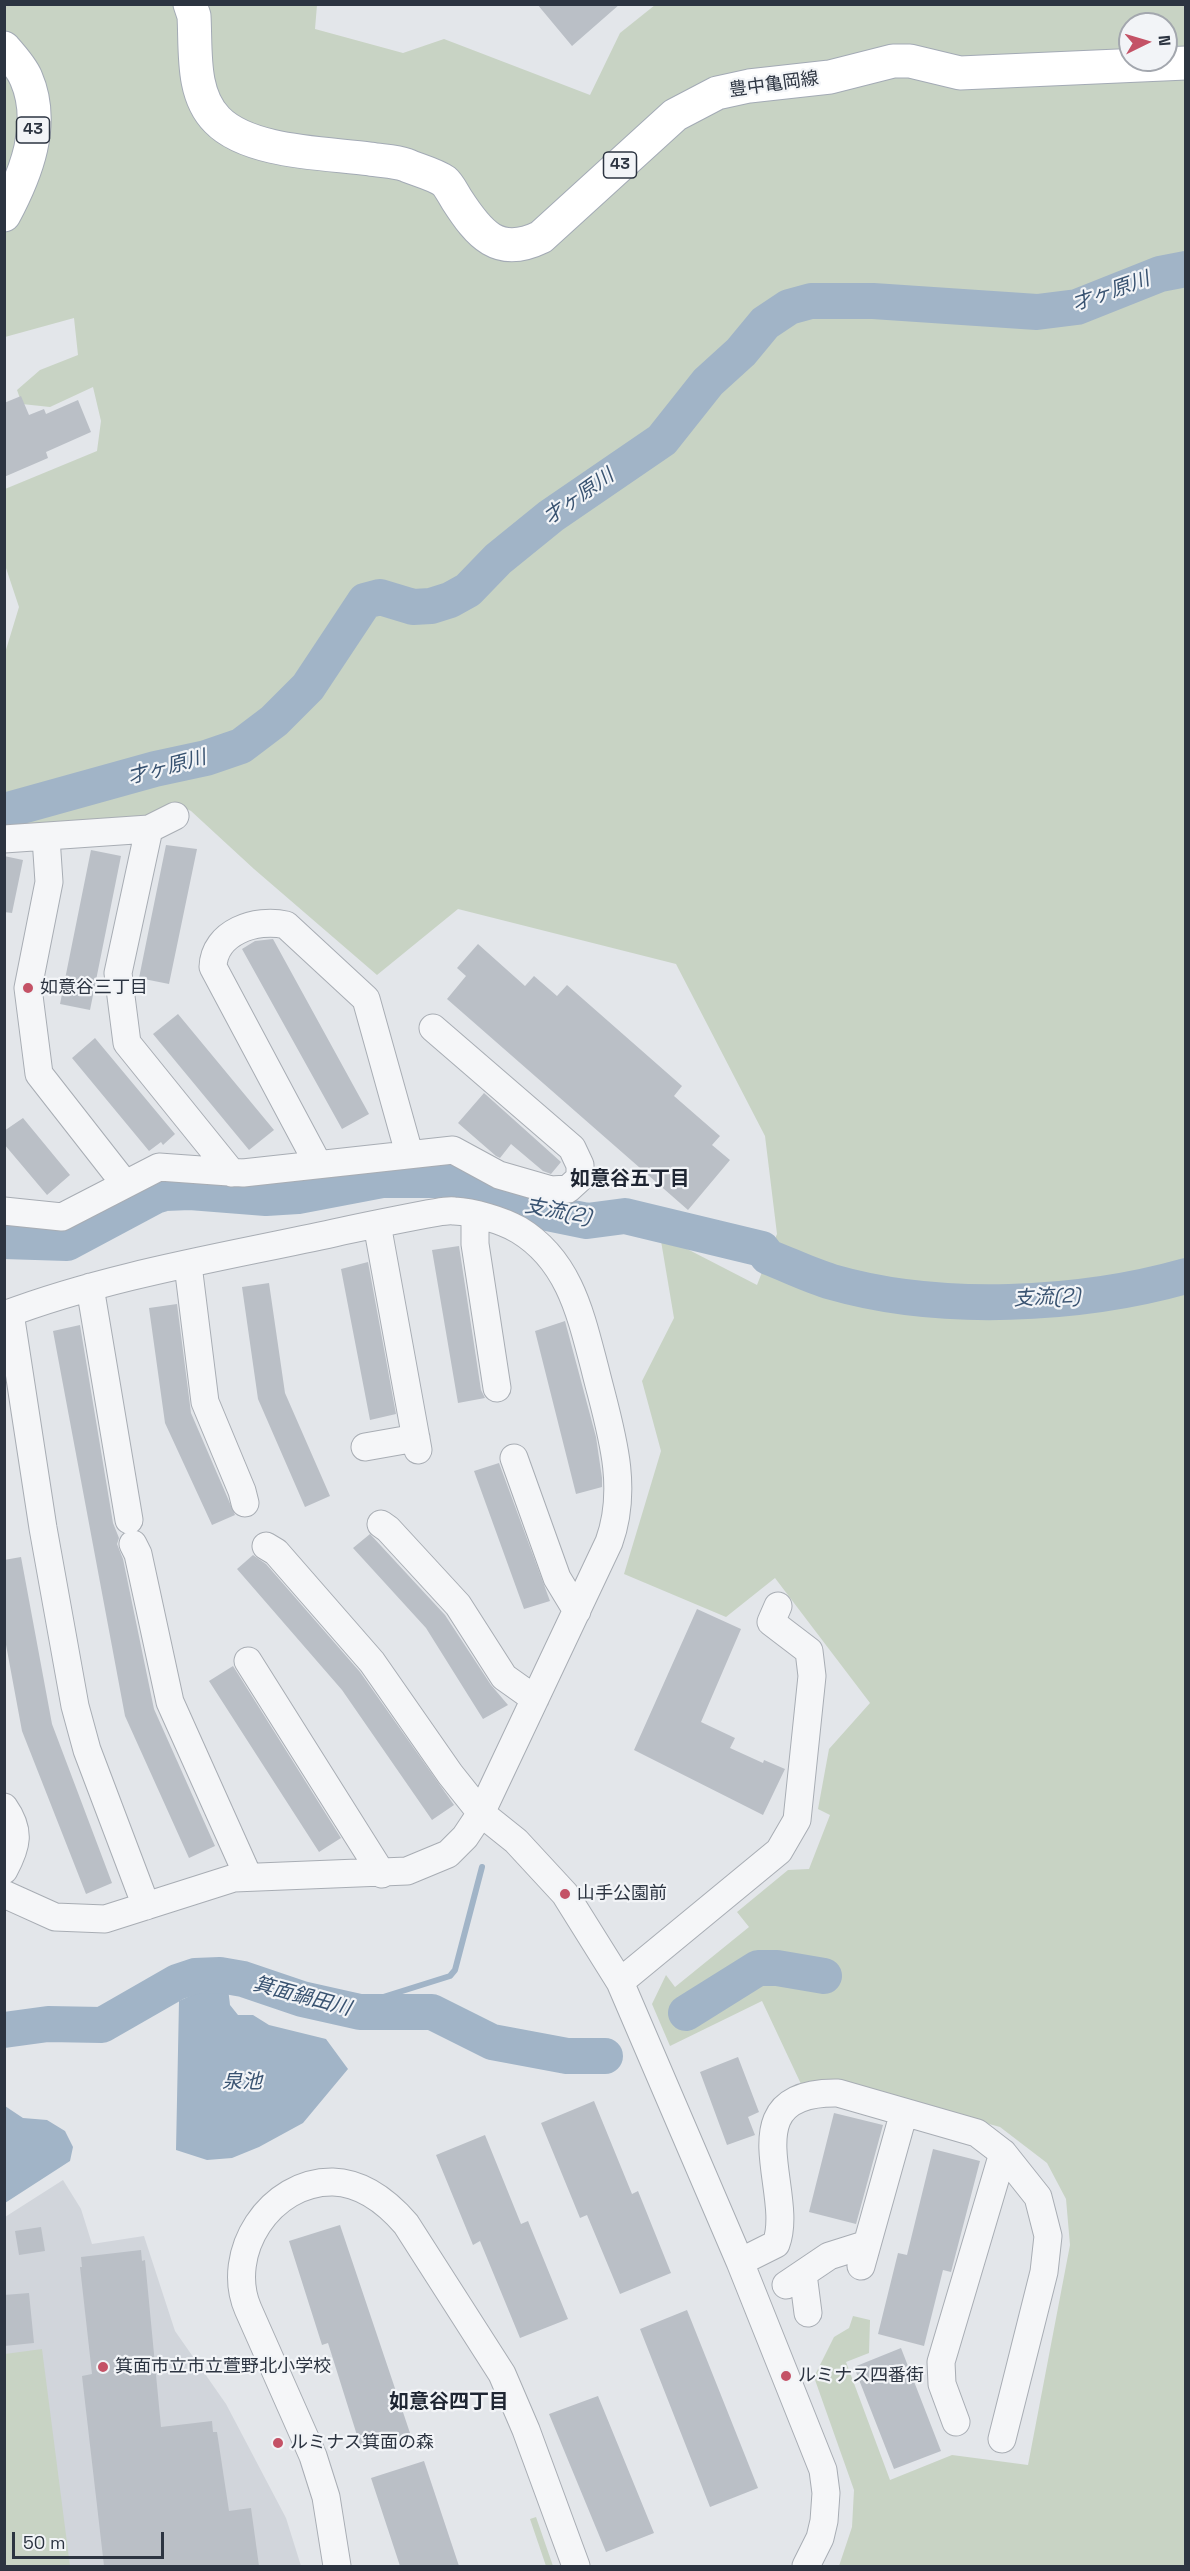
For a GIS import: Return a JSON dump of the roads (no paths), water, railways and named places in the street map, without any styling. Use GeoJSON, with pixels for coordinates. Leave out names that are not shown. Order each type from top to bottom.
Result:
{"type":"FeatureCollection","features":[{"type":"Feature","properties":{"kind":"main road","name":"豊中亀岡線"},"geometry":{"type":"LineString","coordinates":[[190,4],[194,16],[199,91],[206,107],[218,122],[242,138],[272,146],[401,164],[445,181],[481,233],[494,242],[507,245],[529,242],[540,237],[675,115],[702,99],[735,88],[830,77],[892,61],[910,61],[960,73],[1185,63]]}},
{"type":"Feature","properties":{"kind":"main road","name":"43"},"geometry":{"type":"LineString","coordinates":[[4,48],[26,76],[35,105],[32,146],[20,186],[4,215]]}},
{"type":"Feature","properties":{"kind":"street"},"geometry":{"type":"LineString","coordinates":[[4,839],[46,838],[149,829],[176,816]]}},
{"type":"Feature","properties":{"kind":"street"},"geometry":{"type":"LineString","coordinates":[[149,829],[118,973],[127,1043],[232,1173]]}},
{"type":"Feature","properties":{"kind":"street"},"geometry":{"type":"LineString","coordinates":[[46,838],[49,882],[28,988],[39,1074],[125,1184]]}},
{"type":"Feature","properties":{"kind":"street"},"geometry":{"type":"LineString","coordinates":[[318,1164],[213,968],[213,957],[224,939],[255,923],[270,921],[286,925],[366,999],[409,1153]]}},
{"type":"Feature","properties":{"kind":"street"},"geometry":{"type":"LineString","coordinates":[[4,1211],[62,1217],[159,1167],[232,1173],[453,1150],[499,1175],[551,1190],[568,1189],[580,1178],[580,1165],[572,1148],[433,1028]]}},
{"type":"Feature","properties":{"kind":"street"},"geometry":{"type":"LineString","coordinates":[[4,1894],[55,1917],[105,1919],[248,1876],[382,1874],[407,1871],[448,1854],[465,1837],[481,1813],[613,1532],[619,1493],[611,1434],[579,1307],[566,1278],[533,1240],[509,1225],[453,1210],[377,1224],[90,1287],[30,1304],[7,1314],[75,1706],[87,1750],[146,1906]]}},
{"type":"Feature","properties":{"kind":"street"},"geometry":{"type":"LineString","coordinates":[[475,1216],[475,1244],[497,1388]]}},
{"type":"Feature","properties":{"kind":"street"},"geometry":{"type":"LineString","coordinates":[[365,1447],[417,1444],[377,1224]]}},
{"type":"Feature","properties":{"kind":"street"},"geometry":{"type":"LineString","coordinates":[[188,1265],[206,1402],[245,1503]]}},
{"type":"Feature","properties":{"kind":"street"},"geometry":{"type":"LineString","coordinates":[[90,1287],[131,1532],[138,1554],[170,1702],[248,1876]]}},
{"type":"Feature","properties":{"kind":"street"},"geometry":{"type":"LineString","coordinates":[[514,1458],[557,1578],[577,1611]]}},
{"type":"Feature","properties":{"kind":"street"},"geometry":{"type":"LineString","coordinates":[[381,1524],[458,1605],[504,1677],[535,1699]]}},
{"type":"Feature","properties":{"kind":"street"},"geometry":{"type":"LineString","coordinates":[[266,1546],[276,1552],[372,1662],[450,1774],[481,1813],[516,1841],[565,1894],[620,1982],[740,2262],[823,2470],[826,2493],[824,2521],[820,2538],[806,2566]]}},
{"type":"Feature","properties":{"kind":"street"},"geometry":{"type":"LineString","coordinates":[[620,1982],[779,1851],[797,1820],[812,1676],[809,1650],[771,1622],[778,1605]]}},
{"type":"Feature","properties":{"kind":"street"},"geometry":{"type":"LineString","coordinates":[[248,1661],[382,1874]]}},
{"type":"Feature","properties":{"kind":"street"},"geometry":{"type":"LineString","coordinates":[[4,1807],[17,1834],[15,1850],[4,1870]]}},
{"type":"Feature","properties":{"kind":"street"},"geometry":{"type":"LineString","coordinates":[[740,2262],[776,2244],[782,2230],[771,2144],[779,2115],[792,2104],[817,2093],[838,2093],[977,2133],[1004,2153],[1038,2197],[1048,2236],[1044,2272],[1002,2439]]}},
{"type":"Feature","properties":{"kind":"street"},"geometry":{"type":"LineString","coordinates":[[808,2313],[794,2280],[864,2255],[904,2112]]}},
{"type":"Feature","properties":{"kind":"street"},"geometry":{"type":"LineString","coordinates":[[956,2422],[942,2384],[941,2362],[1004,2153]]}},
{"type":"Feature","properties":{"kind":"street"},"geometry":{"type":"LineString","coordinates":[[337,2566],[332,2529],[318,2474],[302,2427],[245,2303],[241,2286],[244,2257],[252,2233],[270,2209],[292,2192],[308,2186],[339,2183],[366,2191],[385,2202],[406,2224],[502,2374],[526,2430],[576,2566]]}},
{"type":"Feature","properties":{"kind":"water","name":"泉池"},"geometry":{"type":"Polygon","coordinates":[[[228,1988],[230,2005],[238,2015],[253,2015],[269,2025],[326,2039],[348,2069],[303,2123],[259,2147],[232,2158],[207,2160],[176,2150],[179,2001],[205,1989],[228,1988]]]}},
{"type":"Feature","properties":{"kind":"water"},"geometry":{"type":"Polygon","coordinates":[[[5,2106],[23,2118],[47,2120],[65,2131],[73,2147],[70,2161],[5,2203],[5,2106]]]}},
{"type":"Feature","properties":{"kind":"waterway","name":"才ヶ原川"},"geometry":{"type":"LineString","coordinates":[[4,811],[155,769],[206,758],[241,746],[274,721],[308,687],[365,601],[380,597],[413,607],[431,606],[450,600],[468,590],[498,559],[551,516],[662,440],[708,382],[741,352],[765,323],[789,307],[811,301],[873,301],[1037,312],[1077,307],[1160,274],[1186,269]]}},
{"type":"Feature","properties":{"kind":"waterway","name":"支流(2)"},"geometry":{"type":"LineString","coordinates":[[4,1241],[67,1243],[155,1196],[165,1193],[190,1192],[266,1198],[298,1196],[382,1180],[446,1180],[538,1211],[587,1221],[625,1216],[762,1249],[768,1257],[824,1280],[874,1292],[918,1298],[963,1302],[1056,1299],[1101,1294],[1186,1276]]}},
{"type":"Feature","properties":{"kind":"waterway"},"geometry":{"type":"LineString","coordinates":[[345,2009],[450,1976],[455,1970],[482,1867]]}},
{"type":"Feature","properties":{"kind":"waterway","name":"箕面鍋田川"},"geometry":{"type":"LineString","coordinates":[[686,2013],[758,1968],[777,1968],[824,1976]]}},
{"type":"Feature","properties":{"kind":"waterway","name":"箕面鍋田川"},"geometry":{"type":"LineString","coordinates":[[4,2030],[48,2024],[102,2025],[177,1982],[195,1976],[220,1975],[243,1979],[302,1999],[360,2012],[432,2012],[492,2042],[567,2056],[605,2056]]}},
{"type":"Feature","properties":{"kind":"place","name":"如意谷三丁目"},"geometry":{"type":"Point","coordinates":[28,988]}},
{"type":"Feature","properties":{"kind":"place","name":"山手公園前"},"geometry":{"type":"Point","coordinates":[565,1894]}},
{"type":"Feature","properties":{"kind":"place","name":"箕面市立市立萱野北小学校"},"geometry":{"type":"Point","coordinates":[103,2367]}},
{"type":"Feature","properties":{"kind":"place","name":"ルミナス四番街"},"geometry":{"type":"Point","coordinates":[786,2376]}},
{"type":"Feature","properties":{"kind":"place","name":"ルミナス箕面の森"},"geometry":{"type":"Point","coordinates":[278,2443]}},
{"type":"Feature","properties":{"kind":"district","name":"如意谷五丁目"},"geometry":{"type":"Point","coordinates":[630,1180]}},
{"type":"Feature","properties":{"kind":"district","name":"如意谷四丁目"},"geometry":{"type":"Point","coordinates":[449,2403]}}]}
